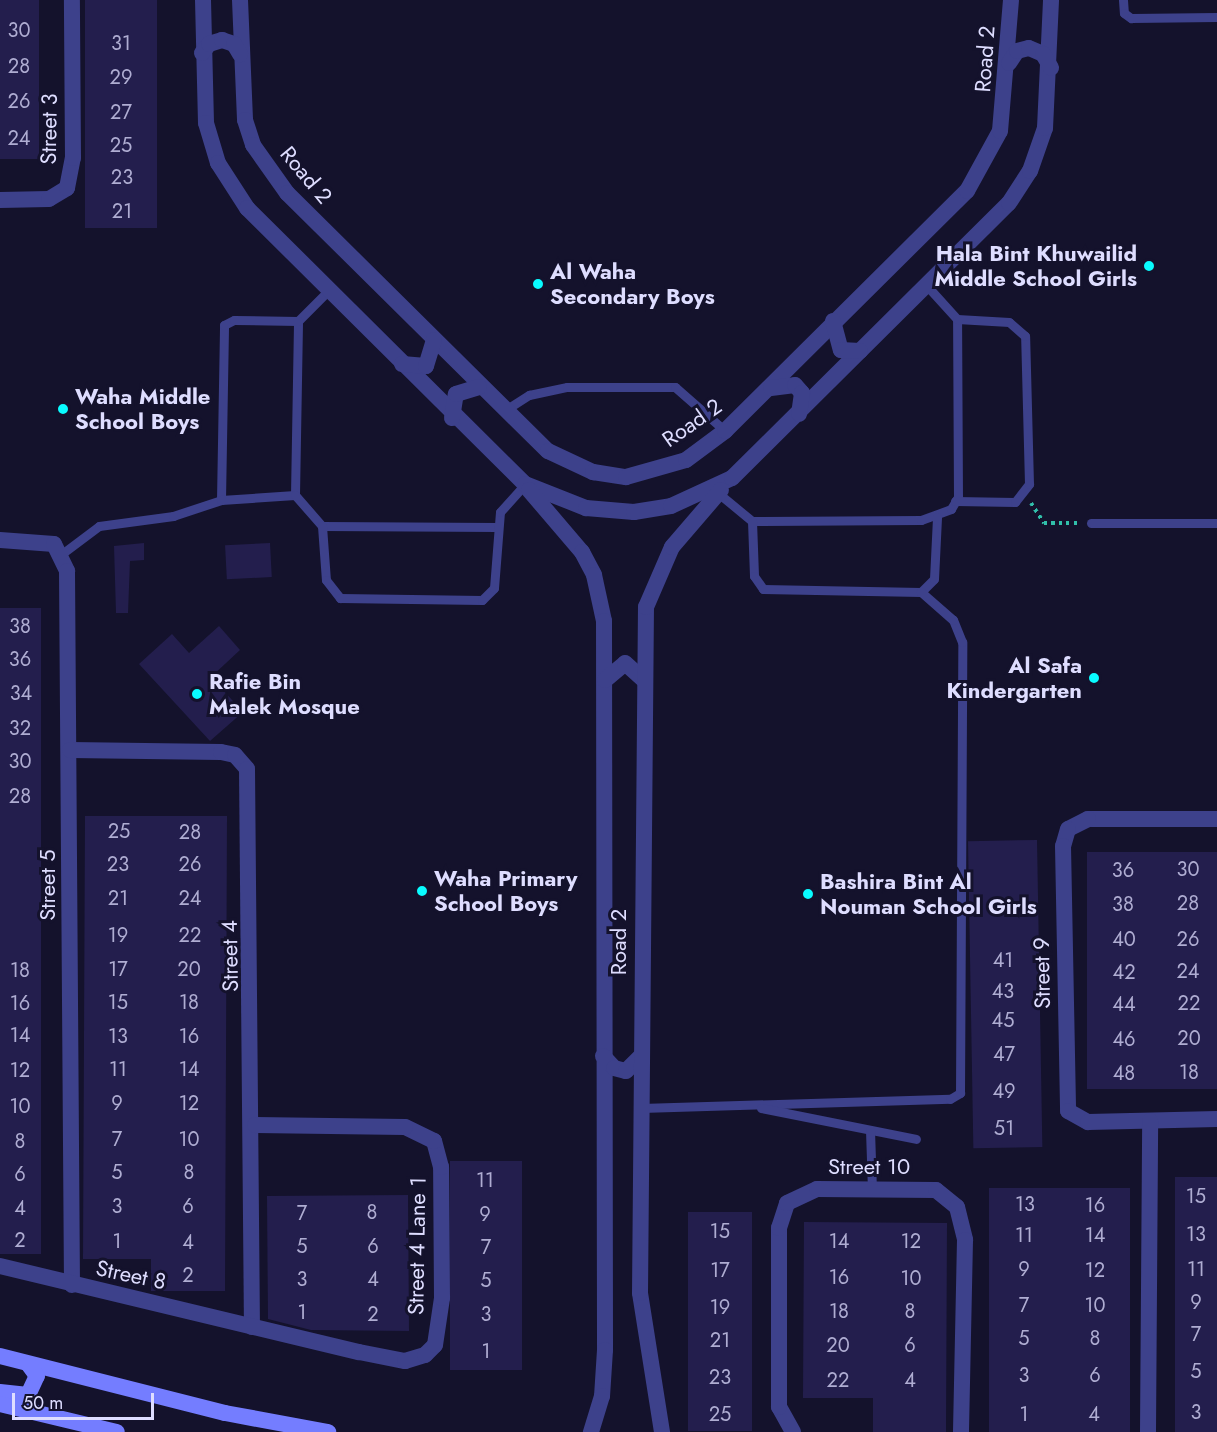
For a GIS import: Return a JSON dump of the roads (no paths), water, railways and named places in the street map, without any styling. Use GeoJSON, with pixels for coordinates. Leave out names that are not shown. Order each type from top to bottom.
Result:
{"type":"FeatureCollection","features":[{"type":"Feature","properties":{"kind":"main road"},"geometry":{"type":"LineString","coordinates":[[0,1356],[29,1365],[328,1432]]}},
{"type":"Feature","properties":{"kind":"main road"},"geometry":{"type":"LineString","coordinates":[[0,1392],[28,1395],[37,1376],[29,1365]]}},
{"type":"Feature","properties":{"kind":"main road"},"geometry":{"type":"LineString","coordinates":[[0,1404],[117,1432]]}},
{"type":"Feature","properties":{"kind":"street","name":"Street 3"},"geometry":{"type":"LineString","coordinates":[[0,200],[49,199],[67,188],[74,158],[72,0]]}},
{"type":"Feature","properties":{"kind":"street","name":"Road 2"},"geometry":{"type":"LineString","coordinates":[[203,0],[202,53],[206,123],[218,163],[247,208],[330,289],[452,418],[525,484],[594,575],[604,621],[605,680],[603,1056],[605,1350],[602,1395],[591,1432]]}},
{"type":"Feature","properties":{"kind":"street","name":"Road 2"},"geometry":{"type":"LineString","coordinates":[[240,0],[240,54],[245,120],[269,171],[504,411],[572,465],[626,477],[686,460],[725,431],[771,388],[833,321],[968,191],[1000,131],[1009,63],[1011,0]]}},
{"type":"Feature","properties":{"kind":"street","name":"Road 2"},"geometry":{"type":"LineString","coordinates":[[662,1432],[640,1293],[646,608],[656,576],[682,532],[732,478],[928,287],[1009,203],[1030,171],[1046,128],[1051,68],[1051,0]]}},
{"type":"Feature","properties":{"kind":"street"},"geometry":{"type":"LineString","coordinates":[[202,53],[222,40],[234,44],[240,54]]}},
{"type":"Feature","properties":{"kind":"street"},"geometry":{"type":"LineString","coordinates":[[1009,63],[1017,51],[1029,48],[1043,54],[1051,68]]}},
{"type":"Feature","properties":{"kind":"street"},"geometry":{"type":"LineString","coordinates":[[833,321],[841,350],[860,351]]}},
{"type":"Feature","properties":{"kind":"street"},"geometry":{"type":"LineString","coordinates":[[402,364],[426,366],[434,340]]}},
{"type":"Feature","properties":{"kind":"street"},"geometry":{"type":"LineString","coordinates":[[771,388],[795,385],[802,393],[799,414]]}},
{"type":"Feature","properties":{"kind":"street"},"geometry":{"type":"LineString","coordinates":[[452,418],[456,394],[479,387]]}},
{"type":"Feature","properties":{"kind":"street","name":"Road 2"},"geometry":{"type":"LineString","coordinates":[[525,484],[586,508],[634,512],[681,503],[732,478]]}},
{"type":"Feature","properties":{"kind":"street"},"geometry":{"type":"LineString","coordinates":[[0,540],[44,540],[63,553]]}},
{"type":"Feature","properties":{"kind":"street","name":"Street 5"},"geometry":{"type":"LineString","coordinates":[[63,553],[69,750],[72,1285]]}},
{"type":"Feature","properties":{"kind":"street"},"geometry":{"type":"LineString","coordinates":[[605,680],[625,663],[644,680]]}},
{"type":"Feature","properties":{"kind":"street","name":"Street 4"},"geometry":{"type":"LineString","coordinates":[[69,750],[221,752],[235,755],[247,769],[255,1125],[252,1327]]}},
{"type":"Feature","properties":{"kind":"street","name":"Street 9"},"geometry":{"type":"LineString","coordinates":[[1217,819],[1088,819],[1065,837],[1068,1111],[1079,1121],[1217,1119]]}},
{"type":"Feature","properties":{"kind":"street"},"geometry":{"type":"LineString","coordinates":[[603,1056],[614,1068],[626,1071],[641,1056]]}},
{"type":"Feature","properties":{"kind":"street"},"geometry":{"type":"LineString","coordinates":[[1148,1432],[1150,1121]]}},
{"type":"Feature","properties":{"kind":"street","name":"Street 4 Lane 1"},"geometry":{"type":"LineString","coordinates":[[252,1327],[415,1359],[435,1345],[442,1298],[441,1167],[434,1141],[405,1127],[255,1125]]}},
{"type":"Feature","properties":{"kind":"street","name":"Street 10"},"geometry":{"type":"LineString","coordinates":[[794,1432],[779,1407],[780,1217],[787,1203],[803,1191],[872,1189],[936,1190],[949,1198],[962,1222],[961,1432]]}},
{"type":"Feature","properties":{"kind":"street","name":"Street 8"},"geometry":{"type":"LineString","coordinates":[[0,1266],[252,1327]]}},
{"type":"Feature","properties":{"kind":"lane"},"geometry":{"type":"LineString","coordinates":[[1123,0],[1124,13],[1131,18],[1217,17]]}},
{"type":"Feature","properties":{"kind":"lane"},"geometry":{"type":"LineString","coordinates":[[928,287],[957,319],[955,501]]}},
{"type":"Feature","properties":{"kind":"lane"},"geometry":{"type":"LineString","coordinates":[[330,289],[298,321],[295,495],[322,526],[326,580],[340,598],[482,600],[494,588],[497,527],[503,506],[525,484]]}},
{"type":"Feature","properties":{"kind":"lane"},"geometry":{"type":"LineString","coordinates":[[718,493],[752,521],[937,517],[955,501],[1015,502],[1029,484],[1025,336],[1009,322],[957,319]]}},
{"type":"Feature","properties":{"kind":"lane"},"geometry":{"type":"LineString","coordinates":[[221,500],[224,325],[234,320],[298,321]]}},
{"type":"Feature","properties":{"kind":"lane"},"geometry":{"type":"LineString","coordinates":[[504,411],[530,395],[567,387],[675,387],[725,431]]}},
{"type":"Feature","properties":{"kind":"lane"},"geometry":{"type":"LineString","coordinates":[[63,553],[99,526],[173,516],[221,500],[295,495]]}},
{"type":"Feature","properties":{"kind":"lane"},"geometry":{"type":"LineString","coordinates":[[921,592],[934,579],[937,517]]}},
{"type":"Feature","properties":{"kind":"lane"},"geometry":{"type":"LineString","coordinates":[[641,1108],[950,1099],[960,1093],[962,642],[953,620],[921,592],[763,589],[754,576],[752,521]]}},
{"type":"Feature","properties":{"kind":"lane"},"geometry":{"type":"LineString","coordinates":[[1091,523],[1217,523]]}},
{"type":"Feature","properties":{"kind":"lane"},"geometry":{"type":"LineString","coordinates":[[322,526],[497,527]]}},
{"type":"Feature","properties":{"kind":"lane"},"geometry":{"type":"LineString","coordinates":[[744,1105],[916,1139]]}},
{"type":"Feature","properties":{"kind":"lane"},"geometry":{"type":"LineString","coordinates":[[870,1130],[872,1189]]}},
{"type":"Feature","properties":{"kind":"place","name":"Hala Bint Khuwailid Middle School Girls"},"geometry":{"type":"Point","coordinates":[1149,266]}},
{"type":"Feature","properties":{"kind":"place","name":"Al Waha Secondary Boys"},"geometry":{"type":"Point","coordinates":[538,284]}},
{"type":"Feature","properties":{"kind":"place","name":"Waha Middle School Boys"},"geometry":{"type":"Point","coordinates":[63,409]}},
{"type":"Feature","properties":{"kind":"place","name":"Al Safa Kindergarten"},"geometry":{"type":"Point","coordinates":[1094,678]}},
{"type":"Feature","properties":{"kind":"place","name":"Rafie Bin Malek Mosque"},"geometry":{"type":"Point","coordinates":[197,694]}},
{"type":"Feature","properties":{"kind":"place","name":"Waha Primary School Boys"},"geometry":{"type":"Point","coordinates":[422,891]}},
{"type":"Feature","properties":{"kind":"place","name":"Bashira Bint Al Nouman School Girls"},"geometry":{"type":"Point","coordinates":[808,894]}}]}
